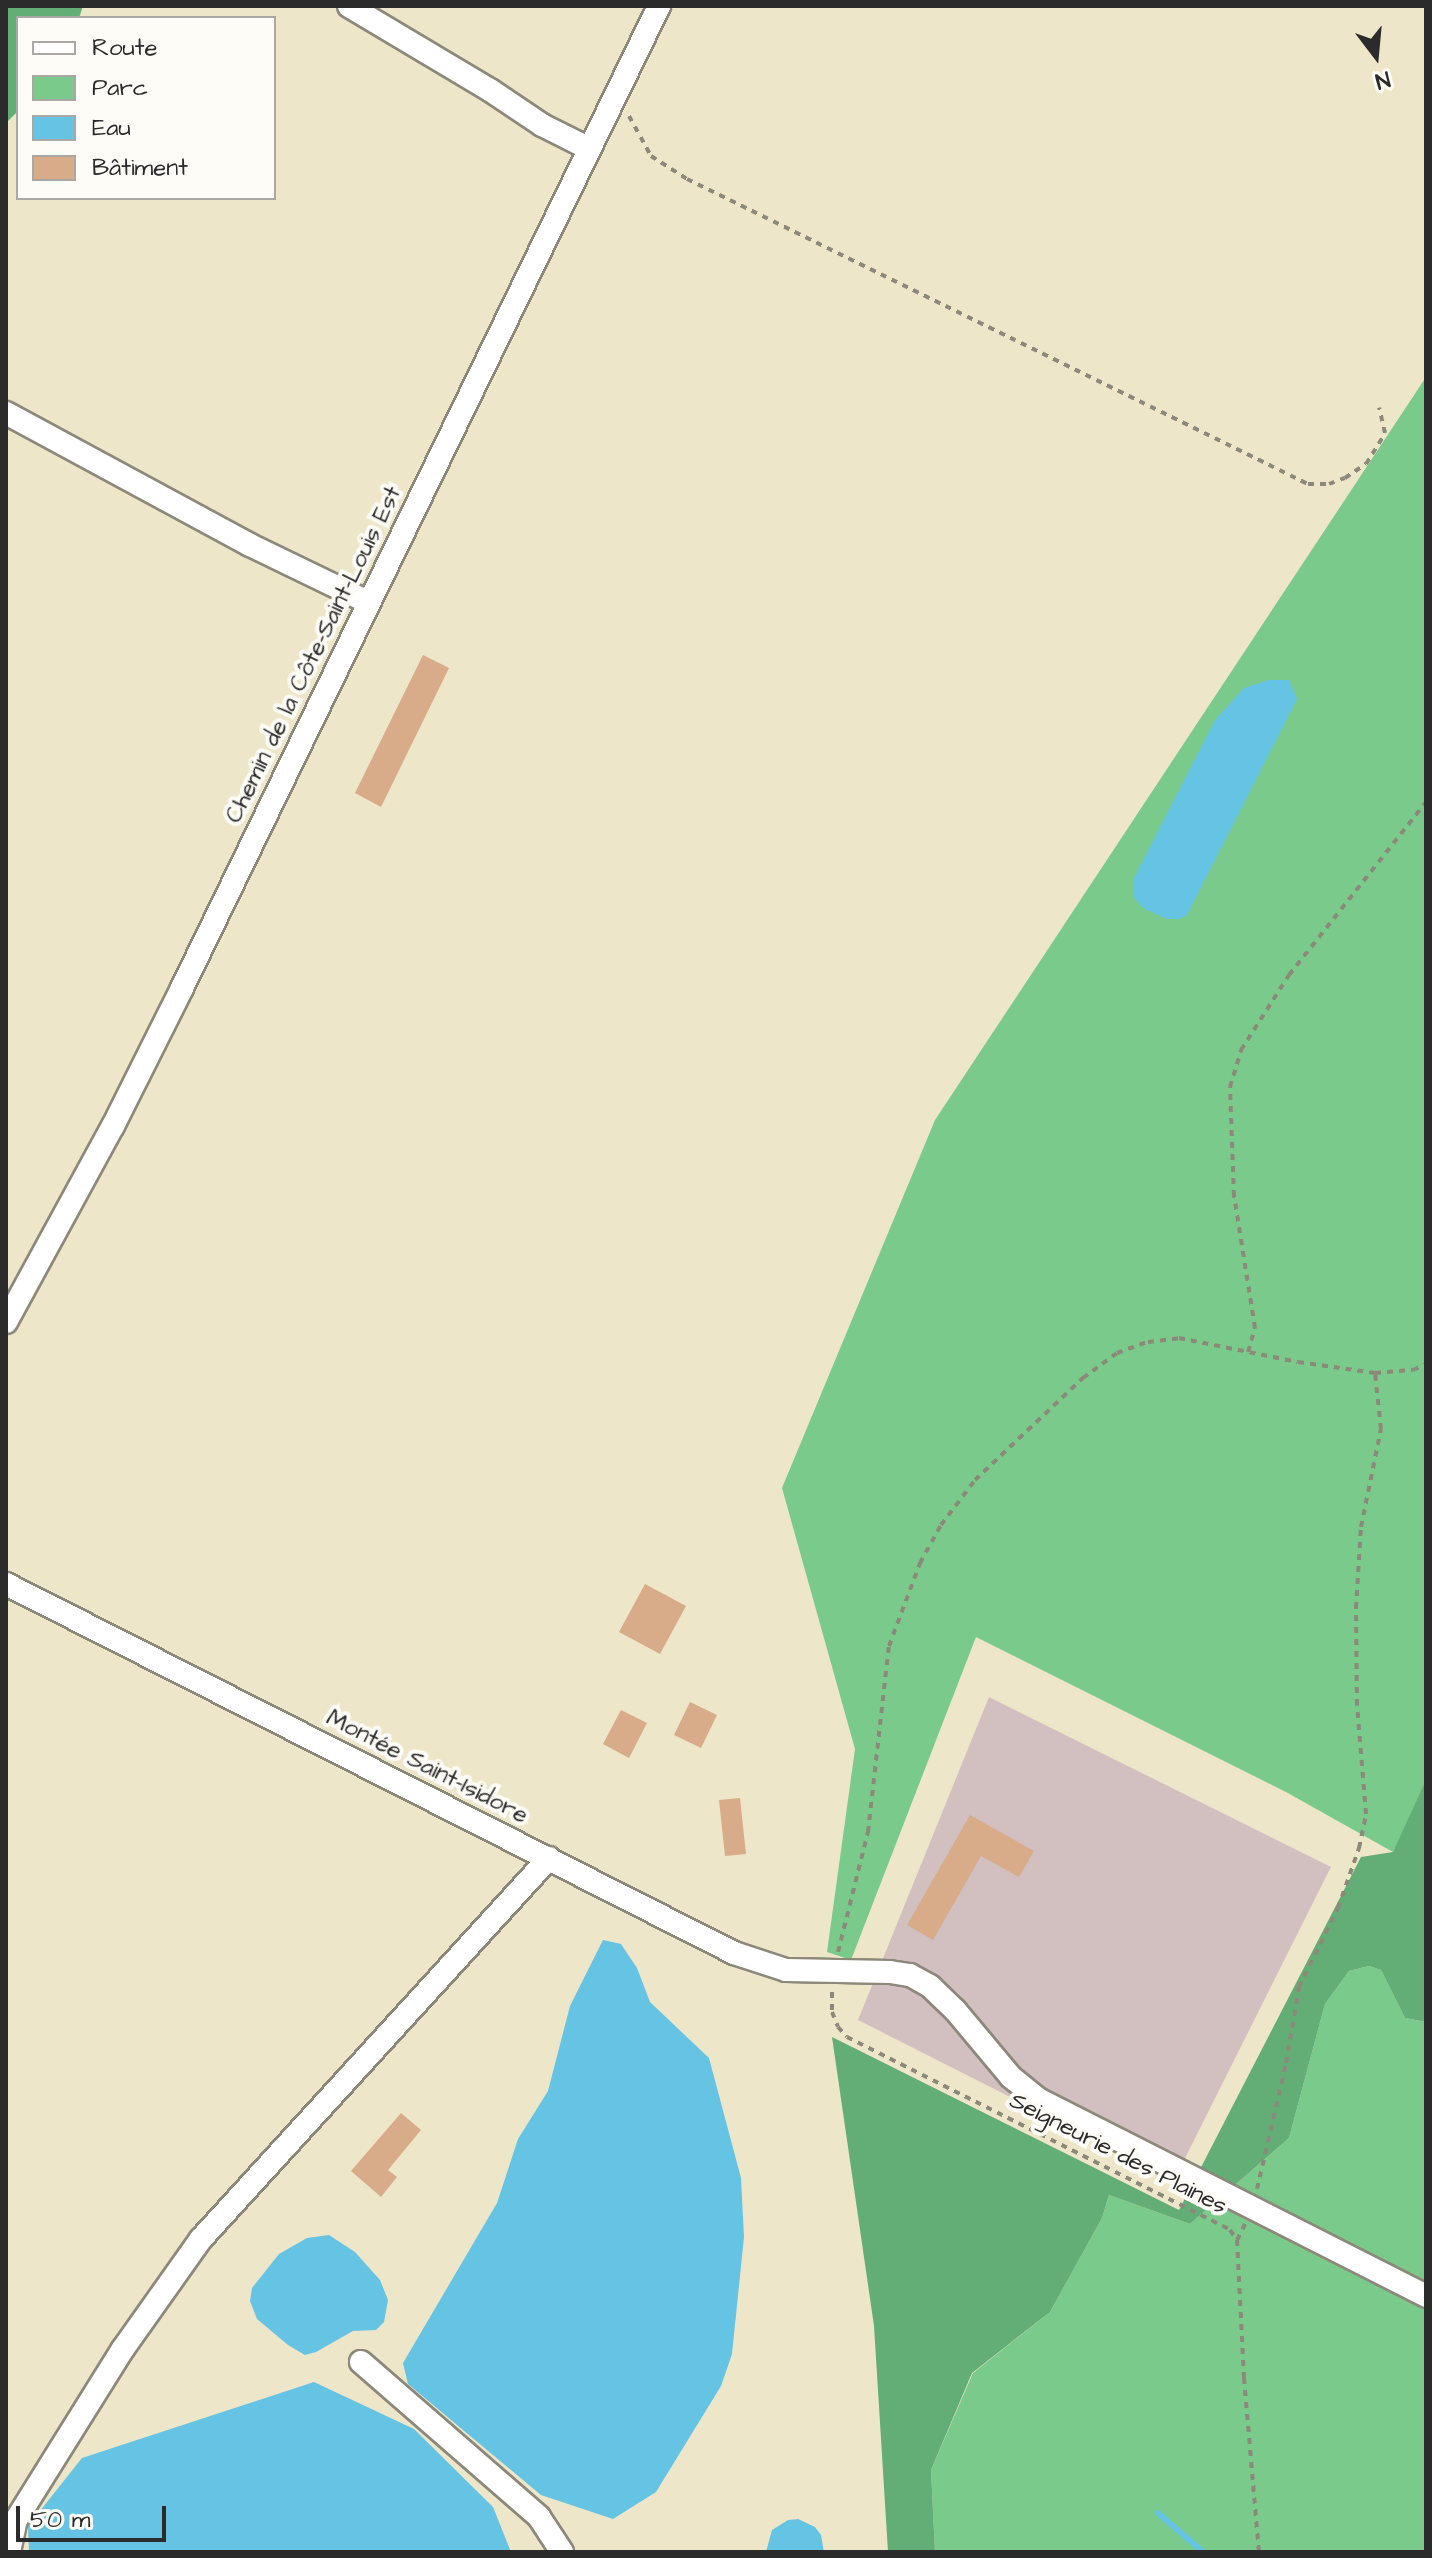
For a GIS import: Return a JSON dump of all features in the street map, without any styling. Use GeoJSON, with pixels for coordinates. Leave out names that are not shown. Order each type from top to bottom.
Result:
{"type":"FeatureCollection","features":[{"type":"Feature","properties":{"kind":"street"},"geometry":{"type":"LineString","coordinates":[[349,6],[490,90],[542,125],[588,148]]}},
{"type":"Feature","properties":{"kind":"street","name":"Chemin de la Côte-Saint-Louis Est"},"geometry":{"type":"LineString","coordinates":[[6,1322],[119,1115],[659,6]]}},
{"type":"Feature","properties":{"kind":"street"},"geometry":{"type":"LineString","coordinates":[[6,413],[250,545],[368,602]]}},
{"type":"Feature","properties":{"kind":"street","name":"Montée Saint-Isidore"},"geometry":{"type":"LineString","coordinates":[[6,1584],[748,1959],[786,1970],[910,1975],[930,1986],[1011,2077],[1038,2099],[1426,2296]]}},
{"type":"Feature","properties":{"kind":"street"},"geometry":{"type":"LineString","coordinates":[[9,2552],[16,2520],[123,2349],[201,2239],[549,1858]]}},
{"type":"Feature","properties":{"kind":"street"},"geometry":{"type":"LineString","coordinates":[[361,2362],[539,2517],[562,2552]]}},
{"type":"Feature","properties":{"kind":"path"},"geometry":{"type":"LineString","coordinates":[[610,104],[630,117],[651,156],[687,179],[1308,484],[1329,484],[1366,464],[1385,433],[1379,408]]}},
{"type":"Feature","properties":{"kind":"path"},"geometry":{"type":"LineString","coordinates":[[1248,1352],[1255,1328],[1234,1196],[1231,1131],[1230,1087],[1237,1062],[1253,1026],[1289,975],[1426,802]]}},
{"type":"Feature","properties":{"kind":"path","name":"Seigneurie des Plaines"},"geometry":{"type":"LineString","coordinates":[[1259,2552],[1244,2378],[1237,2240],[1230,2230],[847,2037],[838,2027],[832,2012],[832,1972],[868,1832],[889,1646],[904,1600],[941,1525],[975,1480],[1083,1378],[1117,1353],[1148,1342],[1179,1338],[1375,1373],[1413,1370],[1426,1364]]}},
{"type":"Feature","properties":{"kind":"path"},"geometry":{"type":"LineString","coordinates":[[1237,2240],[1252,2208],[1286,2063],[1299,1987],[1338,1908],[1359,1848],[1366,1814],[1357,1705],[1356,1608],[1361,1527],[1381,1429],[1375,1373]]}},
{"type":"Feature","properties":{"kind":"shaded area"},"geometry":{"type":"Polygon","coordinates":[[[989,1697],[1331,1867],[1174,2180],[858,2020],[989,1697]]]}},
{"type":"Feature","properties":{"kind":"green space"},"geometry":{"type":"Polygon","coordinates":[[[6,6],[83,6],[80,16],[16,16],[16,113],[6,123],[6,6]]]}},
{"type":"Feature","properties":{"kind":"green space"},"geometry":{"type":"Polygon","coordinates":[[[1426,377],[1426,1862],[1395,1848],[1393,1852],[1286,1792],[976,1637],[851,1960],[827,1952],[855,1749],[782,1488],[935,1120],[1426,377]]]}},
{"type":"Feature","properties":{"kind":"green space"},"geometry":{"type":"Polygon","coordinates":[[[1426,1780],[1426,2022],[1405,2018],[1381,1970],[1369,1966],[1349,1971],[1325,2004],[1289,2138],[1190,2224],[1109,2195],[1102,2218],[1050,2312],[972,2373],[931,2470],[935,2552],[888,2552],[874,2326],[832,2037],[1179,2210],[1361,1857],[1393,1852],[1426,1780]]]}},
{"type":"Feature","properties":{"kind":"green space"},"geometry":{"type":"Polygon","coordinates":[[[1369,1966],[1381,1970],[1405,2018],[1426,2022],[1426,2552],[935,2552],[931,2470],[973,2373],[1050,2312],[1102,2218],[1109,2195],[1190,2224],[1289,2138],[1325,2004],[1349,1971],[1369,1966]]]}},
{"type":"Feature","properties":{"kind":"water"},"geometry":{"type":"Polygon","coordinates":[[[1269,680],[1289,680],[1297,699],[1187,915],[1167,919],[1143,908],[1133,896],[1134,878],[1215,720],[1244,688],[1269,680]]]}},
{"type":"Feature","properties":{"kind":"water"},"geometry":{"type":"Polygon","coordinates":[[[603,1940],[621,1944],[637,1968],[650,2002],[709,2058],[741,2178],[744,2237],[732,2354],[721,2386],[656,2492],[613,2519],[541,2495],[408,2384],[403,2363],[497,2203],[518,2139],[548,2091],[570,2006],[603,1940]]]}},
{"type":"Feature","properties":{"kind":"water"},"geometry":{"type":"Polygon","coordinates":[[[329,2235],[355,2252],[380,2280],[388,2300],[384,2322],[376,2330],[353,2331],[305,2355],[257,2319],[250,2301],[252,2288],[279,2254],[307,2238],[329,2235]]]}},
{"type":"Feature","properties":{"kind":"water"},"geometry":{"type":"Polygon","coordinates":[[[314,2382],[414,2429],[493,2507],[511,2552],[29,2552],[28,2526],[82,2458],[314,2382]]]}},
{"type":"Feature","properties":{"kind":"water"},"geometry":{"type":"Polygon","coordinates":[[[798,2519],[815,2527],[821,2535],[824,2552],[766,2552],[772,2530],[788,2520],[798,2519]]]}},
{"type":"Feature","properties":{"kind":"building"},"geometry":{"type":"Polygon","coordinates":[[[423,655],[449,668],[381,807],[355,793],[423,655]]]}},
{"type":"Feature","properties":{"kind":"building"},"geometry":{"type":"Polygon","coordinates":[[[645,1584],[686,1606],[660,1654],[619,1632],[645,1584]]]}},
{"type":"Feature","properties":{"kind":"building"},"geometry":{"type":"Polygon","coordinates":[[[690,1702],[717,1715],[701,1748],[674,1735],[690,1702]]]}},
{"type":"Feature","properties":{"kind":"building"},"geometry":{"type":"Polygon","coordinates":[[[621,1710],[647,1723],[629,1758],[603,1744],[621,1710]]]}},
{"type":"Feature","properties":{"kind":"building"},"geometry":{"type":"Polygon","coordinates":[[[740,1798],[746,1854],[725,1856],[719,1800],[740,1798]]]}},
{"type":"Feature","properties":{"kind":"building"},"geometry":{"type":"Polygon","coordinates":[[[970,1815],[1034,1851],[1019,1877],[981,1856],[933,1940],[907,1925],[970,1815]]]}},
{"type":"Feature","properties":{"kind":"building"},"geometry":{"type":"Polygon","coordinates":[[[401,2113],[421,2130],[388,2170],[397,2177],[381,2197],[351,2171],[401,2113]]]}},
{"type":"Feature","properties":{"kind":"waterway"},"geometry":{"type":"LineString","coordinates":[[1158,2513],[1203,2552]]}}]}
